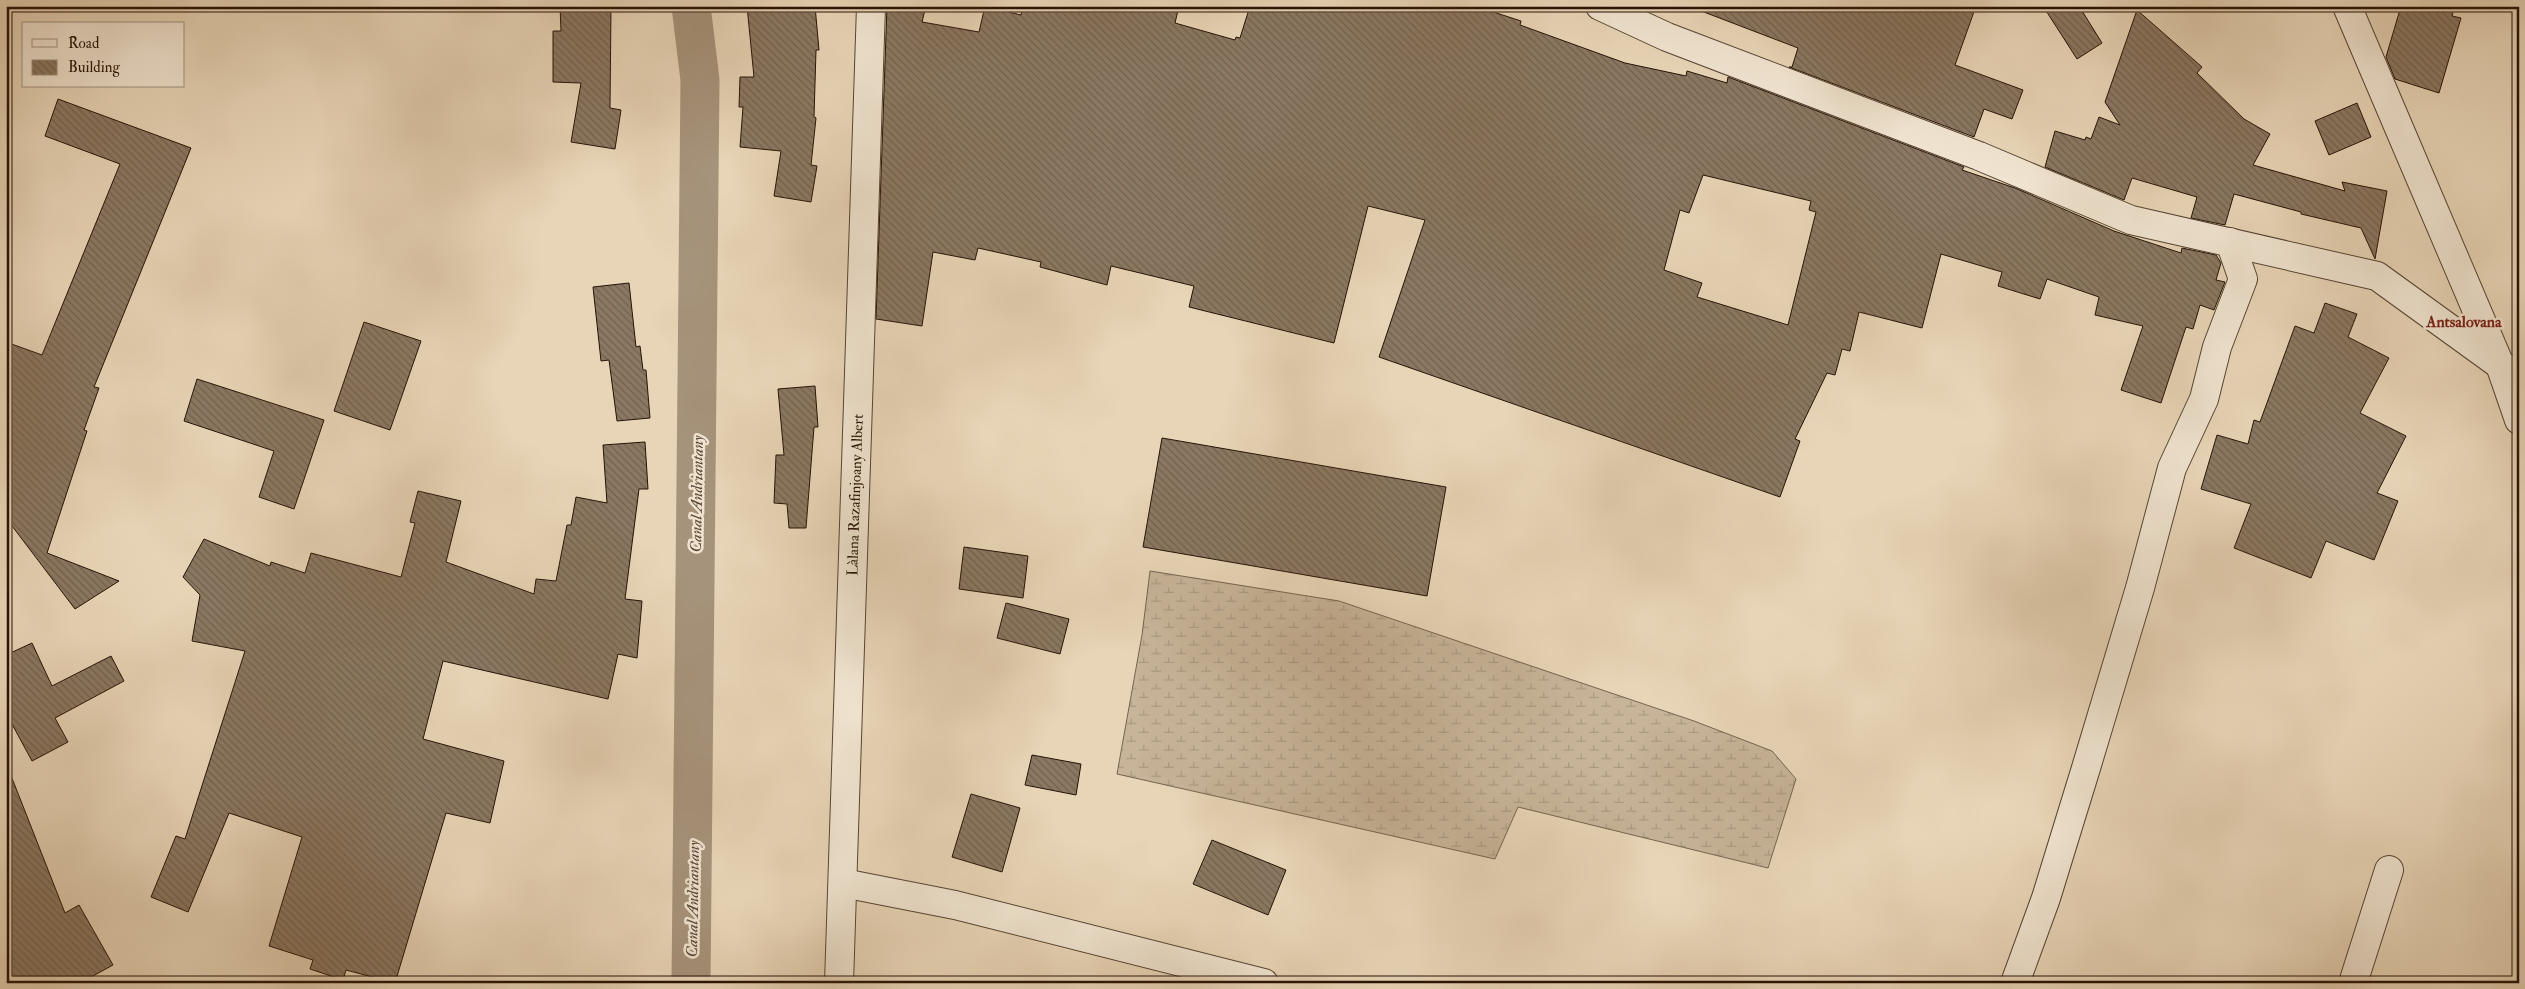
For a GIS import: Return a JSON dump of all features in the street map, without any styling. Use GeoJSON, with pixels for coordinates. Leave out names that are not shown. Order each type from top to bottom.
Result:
{"type":"FeatureCollection","features":[{"type":"Feature","properties":{"kind":"street","name":"Làlana Razafinjoany Albert"},"geometry":{"type":"LineString","coordinates":[[839,983],[871,6]]}},
{"type":"Feature","properties":{"kind":"street"},"geometry":{"type":"LineString","coordinates":[[1600,6],[1667,37],[1979,156],[2130,220],[2377,276],[2509,370]]}},
{"type":"Feature","properties":{"kind":"street"},"geometry":{"type":"LineString","coordinates":[[2347,6],[2509,370],[2519,420]]}},
{"type":"Feature","properties":{"kind":"street"},"geometry":{"type":"LineString","coordinates":[[2015,983],[2046,898],[2086,768],[2140,588],[2172,468],[2204,399],[2217,347],[2243,279],[2230,242]]}},
{"type":"Feature","properties":{"kind":"street"},"geometry":{"type":"LineString","coordinates":[[2353,983],[2389,870]]}},
{"type":"Feature","properties":{"kind":"street"},"geometry":{"type":"LineString","coordinates":[[843,883],[955,905],[1264,983]]}},
{"type":"Feature","properties":{"kind":"green space"},"geometry":{"type":"Polygon","coordinates":[[[1150,571],[1339,601],[1694,721],[1772,751],[1796,779],[1768,868],[1518,807],[1495,859],[1117,774],[1142,635],[1150,571]]]}},
{"type":"Feature","properties":{"kind":"building"},"geometry":{"type":"Polygon","coordinates":[[[560,6],[611,6],[610,108],[621,110],[615,149],[571,142],[581,83],[553,82],[553,31],[561,31],[560,6]]]}},
{"type":"Feature","properties":{"kind":"building"},"geometry":{"type":"Polygon","coordinates":[[[747,6],[815,6],[819,50],[816,50],[814,117],[816,118],[811,165],[817,166],[811,202],[774,196],[781,151],[740,147],[743,107],[739,107],[740,77],[754,77],[747,6]]]}},
{"type":"Feature","properties":{"kind":"building"},"geometry":{"type":"Polygon","coordinates":[[[887,6],[926,6],[922,22],[979,32],[985,6],[1021,15],[1023,6],[1179,6],[1175,23],[1235,40],[1236,37],[1240,38],[1250,6],[1475,6],[1521,21],[1520,25],[1625,63],[1686,76],[1687,71],[1727,83],[1728,77],[1964,167],[1962,170],[2015,188],[2114,231],[2181,253],[2182,248],[2216,255],[2221,263],[2216,280],[2225,282],[2214,310],[2200,305],[2193,329],[2186,327],[2161,403],[2121,390],[2143,326],[2095,315],[2099,297],[2047,279],[2040,299],[1998,286],[2002,272],[1941,254],[1922,328],[1859,312],[1850,351],[1842,349],[1835,375],[1827,373],[1795,439],[1800,441],[1780,497],[1379,357],[1425,220],[1368,206],[1334,343],[1189,307],[1194,286],[1111,266],[1107,285],[1040,267],[1041,262],[978,248],[975,260],[933,252],[922,326],[876,319],[887,6]],[[1703,175],[1689,213],[1680,210],[1664,270],[1702,283],[1697,297],[1788,325],[1816,212],[1809,210],[1811,201],[1703,175]]]}},
{"type":"Feature","properties":{"kind":"building"},"geometry":{"type":"Polygon","coordinates":[[[1696,6],[1976,6],[1955,65],[2023,90],[2012,119],[1984,109],[1974,137],[1789,67],[1792,67],[1798,48],[1696,9],[1696,6]]]}},
{"type":"Feature","properties":{"kind":"building"},"geometry":{"type":"Polygon","coordinates":[[[2043,6],[2079,6],[2102,43],[2077,59],[2043,6]]]}},
{"type":"Feature","properties":{"kind":"building"},"geometry":{"type":"Polygon","coordinates":[[[2401,6],[2455,6],[2452,16],[2461,18],[2439,93],[2395,79],[2386,57],[2401,6]]]}},
{"type":"Feature","properties":{"kind":"building"},"geometry":{"type":"Polygon","coordinates":[[[2137,10],[2202,67],[2197,73],[2244,119],[2270,134],[2253,165],[2345,191],[2342,182],[2387,191],[2375,259],[2361,228],[2301,214],[2301,212],[2234,194],[2225,225],[2191,218],[2197,197],[2132,178],[2124,200],[2045,167],[2055,131],[2085,140],[2086,137],[2091,139],[2099,117],[2120,125],[2105,102],[2137,10]]]}},
{"type":"Feature","properties":{"kind":"building"},"geometry":{"type":"Polygon","coordinates":[[[58,99],[191,148],[94,387],[99,388],[84,430],[87,431],[47,553],[119,581],[75,609],[6,518],[6,342],[42,355],[120,164],[45,136],[58,99]]]}},
{"type":"Feature","properties":{"kind":"building"},"geometry":{"type":"Polygon","coordinates":[[[2357,103],[2371,137],[2329,155],[2315,121],[2357,103]]]}},
{"type":"Feature","properties":{"kind":"building"},"geometry":{"type":"Polygon","coordinates":[[[629,283],[636,347],[640,346],[643,370],[646,370],[650,418],[617,421],[609,360],[601,361],[593,287],[629,283]]]}},
{"type":"Feature","properties":{"kind":"building"},"geometry":{"type":"Polygon","coordinates":[[[2325,303],[2357,314],[2348,337],[2389,358],[2360,413],[2406,436],[2377,493],[2398,501],[2374,560],[2326,541],[2311,578],[2234,548],[2251,504],[2201,489],[2217,435],[2248,444],[2254,420],[2260,422],[2295,326],[2314,333],[2325,303]]]}},
{"type":"Feature","properties":{"kind":"building"},"geometry":{"type":"Polygon","coordinates":[[[364,322],[421,341],[390,430],[334,411],[364,322]]]}},
{"type":"Feature","properties":{"kind":"building"},"geometry":{"type":"Polygon","coordinates":[[[197,379],[324,420],[294,509],[259,497],[274,451],[184,421],[197,379]]]}},
{"type":"Feature","properties":{"kind":"building"},"geometry":{"type":"Polygon","coordinates":[[[815,386],[818,427],[814,427],[806,528],[789,528],[787,504],[774,503],[776,455],[784,455],[778,389],[815,386]]]}},
{"type":"Feature","properties":{"kind":"building"},"geometry":{"type":"Polygon","coordinates":[[[1162,438],[1446,487],[1427,596],[1143,547],[1162,438]]]}},
{"type":"Feature","properties":{"kind":"building"},"geometry":{"type":"Polygon","coordinates":[[[645,442],[648,489],[639,489],[625,599],[642,601],[637,658],[618,654],[608,699],[443,661],[423,739],[504,761],[490,823],[446,813],[395,983],[346,970],[343,980],[310,969],[313,960],[269,946],[302,837],[229,813],[188,912],[151,897],[176,836],[185,839],[245,651],[192,641],[200,595],[183,577],[204,539],[270,566],[271,562],[305,573],[311,553],[401,577],[415,523],[410,522],[418,491],[461,501],[446,562],[534,594],[536,579],[556,581],[567,525],[571,525],[576,497],[607,503],[603,445],[645,442]]]}},
{"type":"Feature","properties":{"kind":"building"},"geometry":{"type":"Polygon","coordinates":[[[964,547],[1028,556],[1023,598],[959,589],[964,547]]]}},
{"type":"Feature","properties":{"kind":"building"},"geometry":{"type":"Polygon","coordinates":[[[1006,603],[1069,619],[1060,654],[997,638],[1006,603]]]}},
{"type":"Feature","properties":{"kind":"building"},"geometry":{"type":"Polygon","coordinates":[[[32,643],[52,686],[111,656],[124,681],[55,718],[68,742],[32,761],[6,713],[6,655],[32,643]]]}},
{"type":"Feature","properties":{"kind":"building"},"geometry":{"type":"Polygon","coordinates":[[[1032,755],[1081,764],[1076,795],[1025,785],[1032,755]]]}},
{"type":"Feature","properties":{"kind":"building"},"geometry":{"type":"Polygon","coordinates":[[[8,768],[65,913],[79,905],[113,965],[80,983],[6,983],[8,768]]]}},
{"type":"Feature","properties":{"kind":"building"},"geometry":{"type":"Polygon","coordinates":[[[971,794],[1020,808],[1002,872],[952,857],[971,794]]]}},
{"type":"Feature","properties":{"kind":"building"},"geometry":{"type":"Polygon","coordinates":[[[1212,840],[1286,870],[1268,915],[1193,884],[1212,840]]]}},
{"type":"Feature","properties":{"kind":"waterway","name":"Canal Andriantany"},"geometry":{"type":"LineString","coordinates":[[691,6],[700,80],[691,983]]}},
{"type":"Feature","properties":{"kind":"district","name":"Antsalovana"},"geometry":{"type":"Point","coordinates":[2464,321]}}]}
